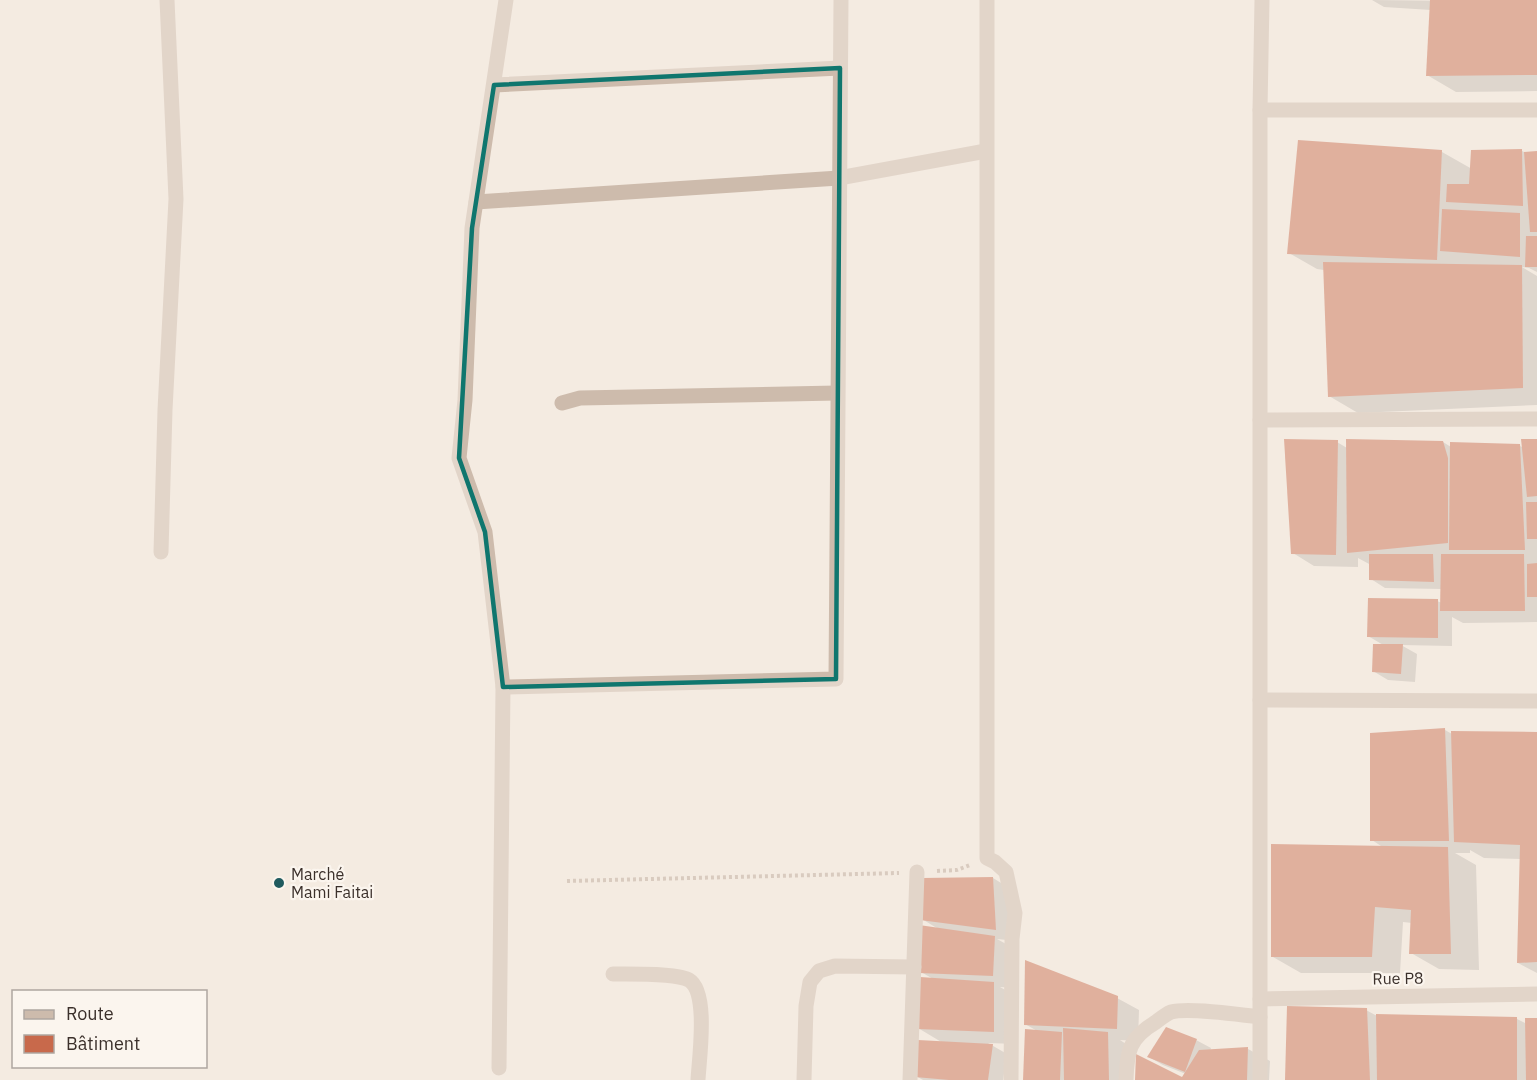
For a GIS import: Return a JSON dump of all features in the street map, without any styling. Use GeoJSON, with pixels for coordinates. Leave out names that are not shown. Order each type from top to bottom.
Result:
{"type":"FeatureCollection","features":[{"type":"Feature","properties":{"kind":"street"},"geometry":{"type":"LineString","coordinates":[[161,552],[165,410],[176,199],[167,0]]}},
{"type":"Feature","properties":{"kind":"street"},"geometry":{"type":"LineString","coordinates":[[499,1068],[503,687],[485,532],[459,458],[465,400],[472,228],[506,0]]}},
{"type":"Feature","properties":{"kind":"street"},"geometry":{"type":"LineString","coordinates":[[503,687],[836,679],[841,0]]}},
{"type":"Feature","properties":{"kind":"street"},"geometry":{"type":"LineString","coordinates":[[987,0],[987,858],[1006,872],[1015,913],[1012,939],[1011,1080]]}},
{"type":"Feature","properties":{"kind":"street"},"geometry":{"type":"LineString","coordinates":[[1260,1080],[1260,110],[1263,0]]}},
{"type":"Feature","properties":{"kind":"street"},"geometry":{"type":"LineString","coordinates":[[495,85],[840,68]]}},
{"type":"Feature","properties":{"kind":"street"},"geometry":{"type":"LineString","coordinates":[[1260,110],[1537,110]]}},
{"type":"Feature","properties":{"kind":"street"},"geometry":{"type":"LineString","coordinates":[[476,202],[839,178],[986,151]]}},
{"type":"Feature","properties":{"kind":"street"},"geometry":{"type":"LineString","coordinates":[[562,403],[580,398],[837,393]]}},
{"type":"Feature","properties":{"kind":"street"},"geometry":{"type":"LineString","coordinates":[[1260,420],[1537,419]]}},
{"type":"Feature","properties":{"kind":"street"},"geometry":{"type":"LineString","coordinates":[[1260,700],[1537,701]]}},
{"type":"Feature","properties":{"kind":"street"},"geometry":{"type":"LineString","coordinates":[[910,1080],[917,872]]}},
{"type":"Feature","properties":{"kind":"street"},"geometry":{"type":"LineString","coordinates":[[804,1080],[806,1006],[810,982],[819,971],[835,966],[914,967]]}},
{"type":"Feature","properties":{"kind":"street"},"geometry":{"type":"LineString","coordinates":[[614,974],[674,976],[689,980],[698,990],[701,1005],[698,1080]]}},
{"type":"Feature","properties":{"kind":"street","name":"Rue P8"},"geometry":{"type":"LineString","coordinates":[[1260,999],[1537,994]]}},
{"type":"Feature","properties":{"kind":"street"},"geometry":{"type":"LineString","coordinates":[[1126,1080],[1127,1056],[1133,1041],[1150,1025],[1171,1012],[1260,1017]]}},
{"type":"Feature","properties":{"kind":"path"},"geometry":{"type":"LineString","coordinates":[[567,881],[957,870],[987,858]]}},
{"type":"Feature","properties":{"kind":"highlighted area"},"geometry":{"type":"Polygon","coordinates":[[[840,68],[836,679],[503,687],[485,532],[459,458],[472,228],[494,85],[840,68]]]}},
{"type":"Feature","properties":{"kind":"building"},"geometry":{"type":"Polygon","coordinates":[[[1430,0],[1537,0],[1537,75],[1426,76],[1430,0]]]}},
{"type":"Feature","properties":{"kind":"building"},"geometry":{"type":"Polygon","coordinates":[[[1298,140],[1442,150],[1437,260],[1287,254],[1298,140]]]}},
{"type":"Feature","properties":{"kind":"building"},"geometry":{"type":"Polygon","coordinates":[[[1522,149],[1523,206],[1446,202],[1447,184],[1469,184],[1471,150],[1522,149]]]}},
{"type":"Feature","properties":{"kind":"building"},"geometry":{"type":"Polygon","coordinates":[[[1537,151],[1537,232],[1530,232],[1524,152],[1537,151]]]}},
{"type":"Feature","properties":{"kind":"building"},"geometry":{"type":"Polygon","coordinates":[[[1442,209],[1520,213],[1520,257],[1440,251],[1442,209]]]}},
{"type":"Feature","properties":{"kind":"building"},"geometry":{"type":"Polygon","coordinates":[[[1526,236],[1537,236],[1537,267],[1525,267],[1526,236]]]}},
{"type":"Feature","properties":{"kind":"building"},"geometry":{"type":"Polygon","coordinates":[[[1323,262],[1522,265],[1523,388],[1328,397],[1323,262]]]}},
{"type":"Feature","properties":{"kind":"building"},"geometry":{"type":"Polygon","coordinates":[[[1284,439],[1338,440],[1336,555],[1291,554],[1284,439]]]}},
{"type":"Feature","properties":{"kind":"building"},"geometry":{"type":"Polygon","coordinates":[[[1346,439],[1443,441],[1448,458],[1448,543],[1347,553],[1346,439]]]}},
{"type":"Feature","properties":{"kind":"building"},"geometry":{"type":"Polygon","coordinates":[[[1521,439],[1537,439],[1537,496],[1527,497],[1521,439]]]}},
{"type":"Feature","properties":{"kind":"building"},"geometry":{"type":"Polygon","coordinates":[[[1450,442],[1520,444],[1525,550],[1449,550],[1450,442]]]}},
{"type":"Feature","properties":{"kind":"building"},"geometry":{"type":"Polygon","coordinates":[[[1526,502],[1537,502],[1537,539],[1527,539],[1526,502]]]}},
{"type":"Feature","properties":{"kind":"building"},"geometry":{"type":"Polygon","coordinates":[[[1369,554],[1433,554],[1434,582],[1369,580],[1369,554]]]}},
{"type":"Feature","properties":{"kind":"building"},"geometry":{"type":"Polygon","coordinates":[[[1441,554],[1524,554],[1525,611],[1440,611],[1441,554]]]}},
{"type":"Feature","properties":{"kind":"building"},"geometry":{"type":"Polygon","coordinates":[[[1537,563],[1537,597],[1527,597],[1527,564],[1537,563]]]}},
{"type":"Feature","properties":{"kind":"building"},"geometry":{"type":"Polygon","coordinates":[[[1368,598],[1438,599],[1438,638],[1367,637],[1368,598]]]}},
{"type":"Feature","properties":{"kind":"building"},"geometry":{"type":"Polygon","coordinates":[[[1373,644],[1403,644],[1401,674],[1372,672],[1373,644]]]}},
{"type":"Feature","properties":{"kind":"building"},"geometry":{"type":"Polygon","coordinates":[[[1445,728],[1449,841],[1370,841],[1370,733],[1445,728]]]}},
{"type":"Feature","properties":{"kind":"building"},"geometry":{"type":"Polygon","coordinates":[[[1451,731],[1537,732],[1537,962],[1517,963],[1520,845],[1454,842],[1451,731]]]}},
{"type":"Feature","properties":{"kind":"building"},"geometry":{"type":"Polygon","coordinates":[[[1271,844],[1448,847],[1451,954],[1409,954],[1411,910],[1375,907],[1372,957],[1271,957],[1271,844]]]}},
{"type":"Feature","properties":{"kind":"building"},"geometry":{"type":"Polygon","coordinates":[[[993,877],[996,930],[920,920],[922,878],[993,877]]]}},
{"type":"Feature","properties":{"kind":"building"},"geometry":{"type":"Polygon","coordinates":[[[919,925],[995,936],[993,976],[919,973],[919,925]]]}},
{"type":"Feature","properties":{"kind":"building"},"geometry":{"type":"Polygon","coordinates":[[[1025,960],[1118,996],[1117,1029],[1024,1025],[1025,960]]]}},
{"type":"Feature","properties":{"kind":"building"},"geometry":{"type":"Polygon","coordinates":[[[920,977],[994,982],[994,1032],[917,1029],[920,977]]]}},
{"type":"Feature","properties":{"kind":"building"},"geometry":{"type":"Polygon","coordinates":[[[1287,1006],[1367,1008],[1370,1080],[1285,1080],[1287,1006]]]}},
{"type":"Feature","properties":{"kind":"building"},"geometry":{"type":"Polygon","coordinates":[[[1376,1014],[1517,1017],[1517,1080],[1377,1080],[1376,1014]]]}},
{"type":"Feature","properties":{"kind":"building"},"geometry":{"type":"Polygon","coordinates":[[[1525,1018],[1537,1018],[1537,1080],[1526,1080],[1525,1018]]]}},
{"type":"Feature","properties":{"kind":"building"},"geometry":{"type":"Polygon","coordinates":[[[1166,1027],[1197,1039],[1185,1072],[1147,1057],[1166,1027]]]}},
{"type":"Feature","properties":{"kind":"building"},"geometry":{"type":"Polygon","coordinates":[[[1063,1028],[1108,1032],[1109,1080],[1064,1080],[1063,1028]]]}},
{"type":"Feature","properties":{"kind":"building"},"geometry":{"type":"Polygon","coordinates":[[[1025,1029],[1062,1032],[1060,1080],[1023,1080],[1025,1029]]]}},
{"type":"Feature","properties":{"kind":"building"},"geometry":{"type":"Polygon","coordinates":[[[918,1040],[993,1044],[988,1080],[915,1077],[918,1040]]]}},
{"type":"Feature","properties":{"kind":"building"},"geometry":{"type":"Polygon","coordinates":[[[1248,1047],[1247,1080],[1135,1080],[1136,1054],[1182,1077],[1199,1050],[1248,1047]]]}},
{"type":"Feature","properties":{"kind":"place","name":"Marché Mami Faitai"},"geometry":{"type":"Point","coordinates":[279,883]}}]}
